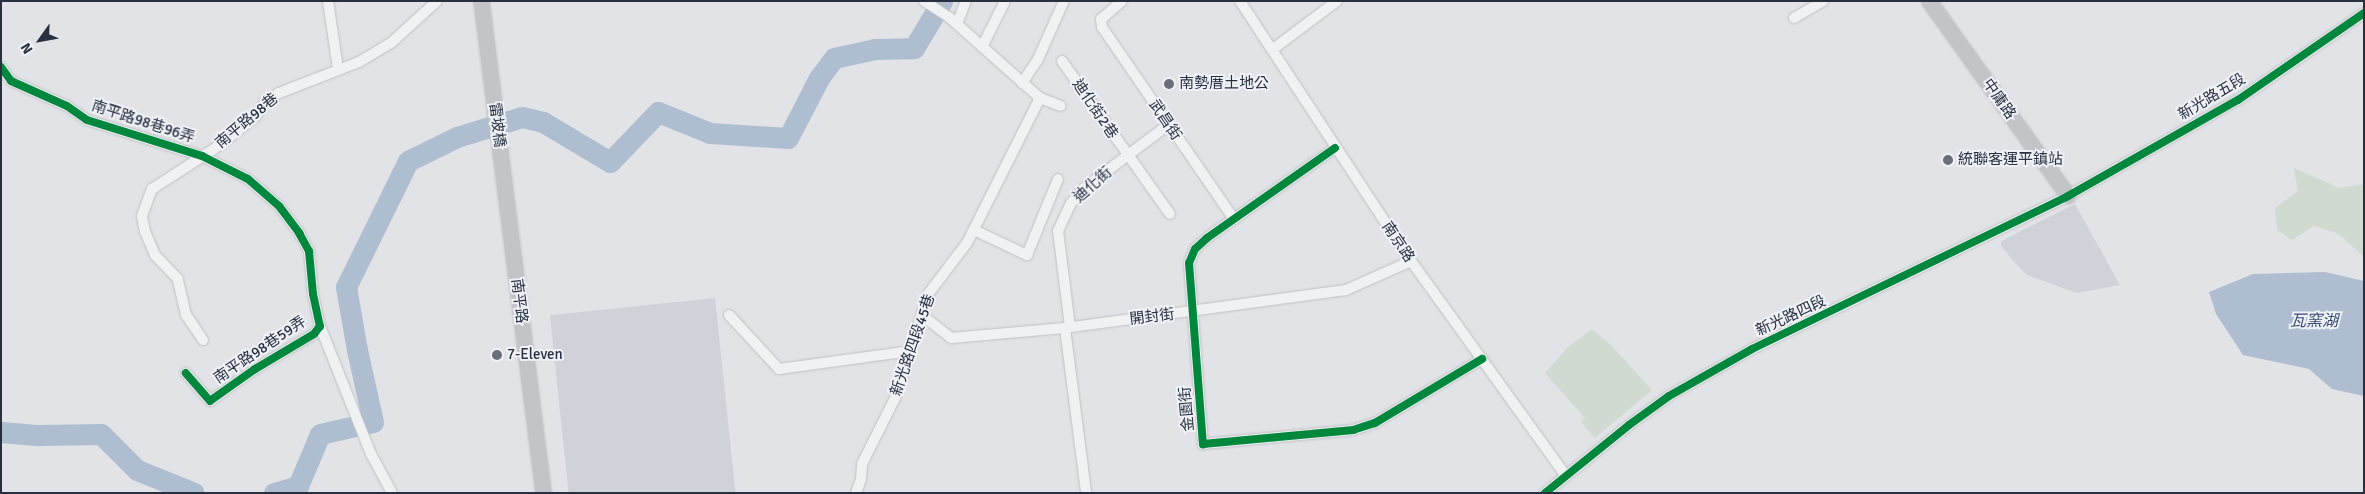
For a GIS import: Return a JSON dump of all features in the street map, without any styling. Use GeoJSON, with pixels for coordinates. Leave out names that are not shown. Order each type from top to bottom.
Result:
{"type":"FeatureCollection","features":[{"type":"Feature","properties":{"kind":"street"},"geometry":{"type":"LineString","coordinates":[[328,1],[338,69]]}},
{"type":"Feature","properties":{"kind":"street","name":"南平路98巷"},"geometry":{"type":"LineString","coordinates":[[203,340],[186,315],[178,279],[155,255],[145,232],[142,216],[152,189],[220,145],[256,116],[266,101],[278,93],[359,62],[391,43],[437,1]]}},
{"type":"Feature","properties":{"kind":"street","name":"雷坡橋"},"geometry":{"type":"LineString","coordinates":[[481,1],[502,169]]}},
{"type":"Feature","properties":{"kind":"street"},"geometry":{"type":"LineString","coordinates":[[954,21],[966,1]]}},
{"type":"Feature","properties":{"kind":"street"},"geometry":{"type":"LineString","coordinates":[[982,47],[1005,1]]}},
{"type":"Feature","properties":{"kind":"street"},"geometry":{"type":"LineString","coordinates":[[1022,83],[1038,59],[1064,1]]}},
{"type":"Feature","properties":{"kind":"street","name":"武昌街"},"geometry":{"type":"LineString","coordinates":[[1122,1],[1102,19],[1102,27],[1234,219]]}},
{"type":"Feature","properties":{"kind":"street","name":"南京路"},"geometry":{"type":"LineString","coordinates":[[1240,1],[1411,261],[1566,476]]}},
{"type":"Feature","properties":{"kind":"street"},"geometry":{"type":"LineString","coordinates":[[1273,49],[1337,1]]}},
{"type":"Feature","properties":{"kind":"street"},"geometry":{"type":"LineString","coordinates":[[1794,18],[1823,1]]}},
{"type":"Feature","properties":{"kind":"street","name":"中庸路"},"geometry":{"type":"LineString","coordinates":[[1929,1],[2068,196]]}},
{"type":"Feature","properties":{"kind":"street"},"geometry":{"type":"LineString","coordinates":[[926,2],[954,21],[1040,98],[1061,106]]}},
{"type":"Feature","properties":{"kind":"street","name":"新光路五段"},"geometry":{"type":"LineString","coordinates":[[2068,196],[2238,100],[2364,13]]}},
{"type":"Feature","properties":{"kind":"street","name":"迪化街2巷"},"geometry":{"type":"LineString","coordinates":[[1062,61],[1127,156],[1170,214]]}},
{"type":"Feature","properties":{"kind":"street","name":"南平路98巷96弄"},"geometry":{"type":"LineString","coordinates":[[1,67],[11,81],[67,106],[87,120],[202,156]]}},
{"type":"Feature","properties":{"kind":"street","name":"新光路四段45巷"},"geometry":{"type":"LineString","coordinates":[[856,493],[862,464],[895,398],[929,293],[967,243],[1040,98]]}},
{"type":"Feature","properties":{"kind":"street","name":"迪化街"},"geometry":{"type":"LineString","coordinates":[[1086,493],[1058,231],[1071,203],[1083,190],[1168,125]]}},
{"type":"Feature","properties":{"kind":"street","name":"金園街"},"geometry":{"type":"LineString","coordinates":[[1335,148],[1234,219],[1195,249],[1189,263],[1204,444],[1353,430],[1375,422],[1482,359]]}},
{"type":"Feature","properties":{"kind":"street","name":"南平路98巷59弄"},"geometry":{"type":"LineString","coordinates":[[186,373],[210,401],[255,369],[314,334],[320,326],[312,294],[309,251],[299,233],[279,206],[248,179],[202,156]]}},
{"type":"Feature","properties":{"kind":"street","name":"南平路"},"geometry":{"type":"LineString","coordinates":[[502,169],[543,493]]}},
{"type":"Feature","properties":{"kind":"street"},"geometry":{"type":"LineString","coordinates":[[974,230],[1027,255],[1058,179]]}},
{"type":"Feature","properties":{"kind":"street","name":"新光路四段"},"geometry":{"type":"LineString","coordinates":[[1545,493],[1669,396],[1752,349],[2068,196]]}},
{"type":"Feature","properties":{"kind":"street","name":"開封街"},"geometry":{"type":"LineString","coordinates":[[923,316],[951,338],[1067,327],[1346,290],[1411,261]]}},
{"type":"Feature","properties":{"kind":"street"},"geometry":{"type":"LineString","coordinates":[[729,315],[779,369],[910,351]]}},
{"type":"Feature","properties":{"kind":"street"},"geometry":{"type":"LineString","coordinates":[[320,326],[371,454],[386,478],[392,493]]}},
{"type":"Feature","properties":{"kind":"shaded area"},"geometry":{"type":"Polygon","coordinates":[[[2294,168],[2339,188],[2364,184],[2364,257],[2339,234],[2314,226],[2292,240],[2277,230],[2275,208],[2298,191],[2294,168]]]}},
{"type":"Feature","properties":{"kind":"shaded area"},"geometry":{"type":"Polygon","coordinates":[[[2075,204],[2120,285],[2077,293],[2027,275],[2001,246],[2001,242],[2009,237],[2075,204]]]}},
{"type":"Feature","properties":{"kind":"shaded area"},"geometry":{"type":"Polygon","coordinates":[[[715,298],[735,493],[569,493],[550,315],[715,298]]]}},
{"type":"Feature","properties":{"kind":"shaded area"},"geometry":{"type":"Polygon","coordinates":[[[1592,329],[1610,344],[1652,390],[1595,438],[1581,422],[1585,418],[1545,373],[1568,347],[1592,329]]]}},
{"type":"Feature","properties":{"kind":"water","name":"瓦窯湖"},"geometry":{"type":"Polygon","coordinates":[[[2325,272],[2364,281],[2364,396],[2332,389],[2309,369],[2243,355],[2216,314],[2209,292],[2253,274],[2325,272]]]}},
{"type":"Feature","properties":{"kind":"waterway"},"geometry":{"type":"LineString","coordinates":[[274,493],[298,486],[320,434],[373,422],[357,350],[346,287],[408,161],[457,137],[522,117],[543,122],[610,162],[658,112],[710,133],[788,138],[819,78],[834,58],[875,49],[914,48],[942,1]]}},
{"type":"Feature","properties":{"kind":"waterway"},"geometry":{"type":"LineString","coordinates":[[1,432],[39,435],[101,434],[137,470],[194,493]]}},
{"type":"Feature","properties":{"kind":"cycle path"},"geometry":{"type":"LineString","coordinates":[[1545,493],[1629,425],[1669,396],[1752,349],[2068,196],[2238,100],[2364,13]]}},
{"type":"Feature","properties":{"kind":"cycle path"},"geometry":{"type":"LineString","coordinates":[[1,67],[11,81],[67,106],[87,120],[202,156],[248,179],[279,206],[299,233],[309,251],[313,294],[320,326],[314,334],[255,369],[210,401],[186,373]]}},
{"type":"Feature","properties":{"kind":"cycle path"},"geometry":{"type":"LineString","coordinates":[[1335,148],[1207,238],[1195,249],[1189,263],[1203,444],[1353,430],[1375,423],[1482,359]]}},
{"type":"Feature","properties":{"kind":"place","name":"南勢厝土地公"},"geometry":{"type":"Point","coordinates":[1169,84]}},
{"type":"Feature","properties":{"kind":"place","name":"統聯客運平鎮站"},"geometry":{"type":"Point","coordinates":[1948,160]}},
{"type":"Feature","properties":{"kind":"place","name":"7-Eleven"},"geometry":{"type":"Point","coordinates":[497,355]}}]}
